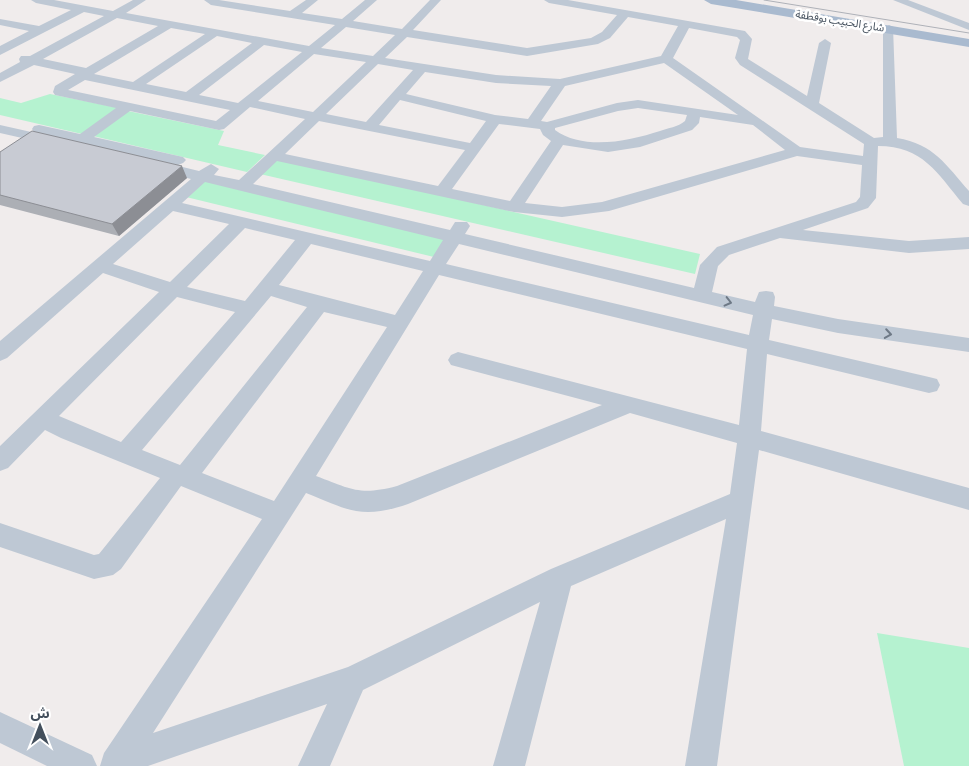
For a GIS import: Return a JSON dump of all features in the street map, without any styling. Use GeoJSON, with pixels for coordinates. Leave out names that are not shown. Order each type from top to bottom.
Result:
{"type":"FeatureCollection","features":[{"type":"Feature","properties":{"kind":"main road","name":"شارع الحبيب بوقطفة"},"geometry":{"type":"LineString","coordinates":[[711,0],[889,29],[969,37]]}},
{"type":"Feature","properties":{"kind":"main road","name":"شارع الحبيب بوقطفة"},"geometry":{"type":"LineString","coordinates":[[742,0],[969,37]]}},
{"type":"Feature","properties":{"kind":"street"},"geometry":{"type":"LineString","coordinates":[[36,0],[312,50],[496,79],[560,83],[666,59],[758,122],[796,152]]}},
{"type":"Feature","properties":{"kind":"street"},"geometry":{"type":"LineString","coordinates":[[0,78],[140,0]]}},
{"type":"Feature","properties":{"kind":"street"},"geometry":{"type":"LineString","coordinates":[[209,0],[211,2],[346,24],[517,51],[536,52],[594,41],[606,35],[622,13],[627,0]]}},
{"type":"Feature","properties":{"kind":"street"},"geometry":{"type":"LineString","coordinates":[[292,15],[312,0]]}},
{"type":"Feature","properties":{"kind":"street"},"geometry":{"type":"LineString","coordinates":[[169,24],[84,74],[60,89],[60,92],[125,108],[214,126],[223,125],[346,24],[372,0]]}},
{"type":"Feature","properties":{"kind":"street"},"geometry":{"type":"LineString","coordinates":[[247,182],[404,33],[436,0]]}},
{"type":"Feature","properties":{"kind":"street"},"geometry":{"type":"LineString","coordinates":[[549,0],[745,36],[746,39],[741,58],[744,62],[871,142],[890,141],[918,148],[929,154],[969,201]]}},
{"type":"Feature","properties":{"kind":"street"},"geometry":{"type":"LineString","coordinates":[[906,1],[932,14],[969,37]]}},
{"type":"Feature","properties":{"kind":"street"},"geometry":{"type":"LineString","coordinates":[[932,14],[942,4]]}},
{"type":"Feature","properties":{"kind":"street"},"geometry":{"type":"LineString","coordinates":[[0,53],[83,8]]}},
{"type":"Feature","properties":{"kind":"street"},"geometry":{"type":"LineString","coordinates":[[0,22],[41,30]]}},
{"type":"Feature","properties":{"kind":"street"},"geometry":{"type":"LineString","coordinates":[[666,59],[685,24]]}},
{"type":"Feature","properties":{"kind":"street"},"geometry":{"type":"LineString","coordinates":[[889,29],[890,141]]}},
{"type":"Feature","properties":{"kind":"street"},"geometry":{"type":"LineString","coordinates":[[135,86],[216,32]]}},
{"type":"Feature","properties":{"kind":"street"},"geometry":{"type":"LineString","coordinates":[[188,97],[262,41]]}},
{"type":"Feature","properties":{"kind":"street"},"geometry":{"type":"LineString","coordinates":[[812,104],[825,43]]}},
{"type":"Feature","properties":{"kind":"street"},"geometry":{"type":"LineString","coordinates":[[496,79],[517,51]]}},
{"type":"Feature","properties":{"kind":"street"},"geometry":{"type":"LineString","coordinates":[[0,53],[188,97],[315,117],[475,148]]}},
{"type":"Feature","properties":{"kind":"street"},"geometry":{"type":"LineString","coordinates":[[369,128],[422,67]]}},
{"type":"Feature","properties":{"kind":"street"},"geometry":{"type":"LineString","coordinates":[[532,124],[560,83]]}},
{"type":"Feature","properties":{"kind":"street"},"geometry":{"type":"LineString","coordinates":[[398,96],[495,119],[547,126],[627,105],[638,104],[758,122]]}},
{"type":"Feature","properties":{"kind":"street"},"geometry":{"type":"LineString","coordinates":[[82,139],[125,108]]}},
{"type":"Feature","properties":{"kind":"street"},"geometry":{"type":"LineString","coordinates":[[547,126],[548,132],[559,140],[608,148],[620,147],[686,127],[692,123],[694,113]]}},
{"type":"Feature","properties":{"kind":"street"},"geometry":{"type":"LineString","coordinates":[[442,192],[495,119]]}},
{"type":"Feature","properties":{"kind":"street"},"geometry":{"type":"LineString","coordinates":[[0,120],[82,139],[247,182],[703,289],[764,304],[838,326],[969,345]]}},
{"type":"Feature","properties":{"kind":"street"},"geometry":{"type":"LineString","coordinates":[[0,129],[207,172]]}},
{"type":"Feature","properties":{"kind":"street"},"geometry":{"type":"LineString","coordinates":[[514,207],[559,140]]}},
{"type":"Feature","properties":{"kind":"street"},"geometry":{"type":"LineString","coordinates":[[703,289],[707,268],[713,258],[723,251],[862,206],[868,198],[871,142]]}},
{"type":"Feature","properties":{"kind":"street"},"geometry":{"type":"LineString","coordinates":[[274,156],[514,207],[562,212],[603,207],[796,152],[871,162]]}},
{"type":"Feature","properties":{"kind":"street"},"geometry":{"type":"LineString","coordinates":[[0,353],[207,172]]}},
{"type":"Feature","properties":{"kind":"street"},"geometry":{"type":"LineString","coordinates":[[170,205],[308,236],[434,268],[929,385]]}},
{"type":"Feature","properties":{"kind":"street"},"geometry":{"type":"LineString","coordinates":[[0,461],[242,221]]}},
{"type":"Feature","properties":{"kind":"street"},"geometry":{"type":"LineString","coordinates":[[115,764],[279,514],[458,231]]}},
{"type":"Feature","properties":{"kind":"street"},"geometry":{"type":"LineString","coordinates":[[778,234],[910,247],[969,243]]}},
{"type":"Feature","properties":{"kind":"street"},"geometry":{"type":"LineString","coordinates":[[125,454],[267,288],[308,236]]}},
{"type":"Feature","properties":{"kind":"street"},"geometry":{"type":"LineString","coordinates":[[100,266],[172,289],[248,309]]}},
{"type":"Feature","properties":{"kind":"street"},"geometry":{"type":"LineString","coordinates":[[267,288],[320,304],[400,323]]}},
{"type":"Feature","properties":{"kind":"street"},"geometry":{"type":"LineString","coordinates":[[0,535],[94,567],[104,566],[112,560],[320,304]]}},
{"type":"Feature","properties":{"kind":"street"},"geometry":{"type":"LineString","coordinates":[[700,766],[741,500],[749,438],[757,344],[764,304]]}},
{"type":"Feature","properties":{"kind":"street"},"geometry":{"type":"LineString","coordinates":[[764,304],[944,330],[969,330]]}},
{"type":"Feature","properties":{"kind":"street"},"geometry":{"type":"LineString","coordinates":[[458,360],[629,404],[969,499]]}},
{"type":"Feature","properties":{"kind":"street"},"geometry":{"type":"LineString","coordinates":[[300,480],[357,502],[376,502],[399,496],[629,404]]}},
{"type":"Feature","properties":{"kind":"street"},"geometry":{"type":"LineString","coordinates":[[43,418],[61,428],[279,514]]}},
{"type":"Feature","properties":{"kind":"street"},"geometry":{"type":"LineString","coordinates":[[115,764],[352,680],[560,578],[741,500]]}},
{"type":"Feature","properties":{"kind":"street"},"geometry":{"type":"LineString","coordinates":[[509,766],[560,578]]}},
{"type":"Feature","properties":{"kind":"street"},"geometry":{"type":"LineString","coordinates":[[314,766],[352,680]]}},
{"type":"Feature","properties":{"kind":"street"},"geometry":{"type":"LineString","coordinates":[[0,726],[81,766]]}},
{"type":"Feature","properties":{"kind":"green space"},"geometry":{"type":"Polygon","coordinates":[[[50,94],[119,108],[82,134],[0,115],[0,98],[21,103],[50,94]]]}},
{"type":"Feature","properties":{"kind":"green space"},"geometry":{"type":"Polygon","coordinates":[[[128,111],[224,131],[218,145],[265,155],[247,172],[93,136],[128,111]]]}},
{"type":"Feature","properties":{"kind":"green space"},"geometry":{"type":"Polygon","coordinates":[[[275,158],[700,254],[695,274],[260,174],[275,158]]]}},
{"type":"Feature","properties":{"kind":"green space"},"geometry":{"type":"Polygon","coordinates":[[[204,181],[447,237],[434,257],[186,197],[204,181]]]}},
{"type":"Feature","properties":{"kind":"green space"},"geometry":{"type":"Polygon","coordinates":[[[877,633],[969,648],[969,766],[904,766],[877,633]]]}},
{"type":"Feature","properties":{"kind":"building"},"geometry":{"type":"Polygon","coordinates":[[[32,131],[182,166],[112,224],[0,195],[0,152],[32,131]]]}},
{"type":"Feature","properties":{"kind":"tram line"},"geometry":{"type":"LineString","coordinates":[[764,0],[969,33]]}}]}
